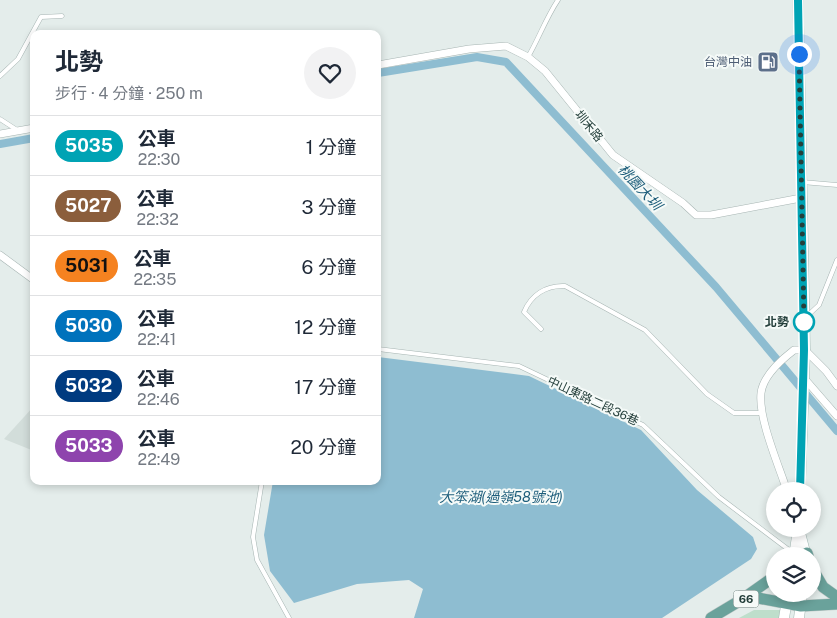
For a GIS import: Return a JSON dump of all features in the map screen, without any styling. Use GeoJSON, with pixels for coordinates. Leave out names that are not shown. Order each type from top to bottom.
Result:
{"type":"FeatureCollection","features":[{"type":"Feature","properties":{"kind":"main road"},"geometry":{"type":"LineString","coordinates":[[798,0],[804,318],[804,406],[800,482]]}},
{"type":"Feature","properties":{"kind":"main road"},"geometry":{"type":"LineString","coordinates":[[740,600],[766,582]]}},
{"type":"Feature","properties":{"kind":"main road"},"geometry":{"type":"LineString","coordinates":[[821,584],[837,597]]}},
{"type":"Feature","properties":{"kind":"main road","name":"66"},"geometry":{"type":"LineString","coordinates":[[711,618],[740,600],[766,598]]}},
{"type":"Feature","properties":{"kind":"main road"},"geometry":{"type":"LineString","coordinates":[[784,618],[787,602]]}},
{"type":"Feature","properties":{"kind":"main road","name":"66"},"geometry":{"type":"LineString","coordinates":[[793,602],[801,606],[837,604]]}},
{"type":"Feature","properties":{"kind":"main road"},"geometry":{"type":"LineString","coordinates":[[799,618],[801,602]]}},
{"type":"Feature","properties":{"kind":"street","name":"圳禾路"},"geometry":{"type":"LineString","coordinates":[[381,65],[469,49],[506,46],[528,57],[545,71],[613,155],[683,203],[696,215],[711,215],[801,198]]}},
{"type":"Feature","properties":{"kind":"street"},"geometry":{"type":"LineString","coordinates":[[0,134],[30,129]]}},
{"type":"Feature","properties":{"kind":"street"},"geometry":{"type":"LineString","coordinates":[[0,256],[30,277]]}},
{"type":"Feature","properties":{"kind":"street"},"geometry":{"type":"LineString","coordinates":[[784,482],[762,413],[761,392],[771,372],[794,350],[804,350],[826,371],[837,386]]}},
{"type":"Feature","properties":{"kind":"street"},"geometry":{"type":"LineString","coordinates":[[804,382],[837,416]]}},
{"type":"Feature","properties":{"kind":"lane"},"geometry":{"type":"LineString","coordinates":[[528,57],[540,37],[545,20],[558,0]]}},
{"type":"Feature","properties":{"kind":"lane"},"geometry":{"type":"LineString","coordinates":[[33,30],[40,17],[62,16]]}},
{"type":"Feature","properties":{"kind":"lane"},"geometry":{"type":"LineString","coordinates":[[0,76],[18,59],[30,36]]}},
{"type":"Feature","properties":{"kind":"lane"},"geometry":{"type":"LineString","coordinates":[[0,119],[20,131]]}},
{"type":"Feature","properties":{"kind":"lane"},"geometry":{"type":"LineString","coordinates":[[801,182],[837,185]]}},
{"type":"Feature","properties":{"kind":"lane"},"geometry":{"type":"LineString","coordinates":[[804,318],[819,305],[837,260]]}},
{"type":"Feature","properties":{"kind":"lane"},"geometry":{"type":"LineString","coordinates":[[541,329],[524,312],[530,299],[553,285],[565,286],[645,330],[707,394],[734,413],[762,413]]}},
{"type":"Feature","properties":{"kind":"lane","name":"中山東路二段36巷"},"geometry":{"type":"LineString","coordinates":[[381,350],[519,366],[643,425],[719,498],[782,547]]}},
{"type":"Feature","properties":{"kind":"lane"},"geometry":{"type":"LineString","coordinates":[[261,485],[253,537],[257,560],[289,618]]}},
{"type":"Feature","properties":{"kind":"shaded area"},"geometry":{"type":"Polygon","coordinates":[[[30,410],[30,449],[4,439],[30,410]]]}},
{"type":"Feature","properties":{"kind":"green space"},"geometry":{"type":"Polygon","coordinates":[[[754,610],[782,610],[781,618],[739,618],[754,610]]]}},
{"type":"Feature","properties":{"kind":"water","name":"大笨湖(過嶺58號池)"},"geometry":{"type":"Polygon","coordinates":[[[381,357],[529,376],[641,430],[697,490],[753,537],[757,549],[751,559],[662,618],[414,618],[423,589],[409,580],[357,584],[294,603],[270,571],[264,535],[272,485],[381,485],[381,357]]]}},
{"type":"Feature","properties":{"kind":"waterway","name":"桃園大圳"},"geometry":{"type":"LineString","coordinates":[[381,73],[477,57],[506,62],[716,287],[837,431]]}},
{"type":"Feature","properties":{"kind":"waterway","name":"桃園大圳"},"geometry":{"type":"LineString","coordinates":[[0,144],[30,139]]}},
{"type":"Feature","properties":{"kind":"bus line","name":"5035"},"geometry":{"type":"LineString","coordinates":[[798,0],[804,350],[804,406],[800,482]]}},
{"type":"Feature","properties":{"kind":"place","name":"台灣中油"},"geometry":{"type":"Point","coordinates":[768,62]}},
{"type":"Feature","properties":{"kind":"place","name":"北勢"},"geometry":{"type":"Point","coordinates":[804,322]}},
{"type":"Feature","properties":{"kind":"route"},"geometry":{"type":"LineString","coordinates":[[799,54],[804,322]]}}]}
